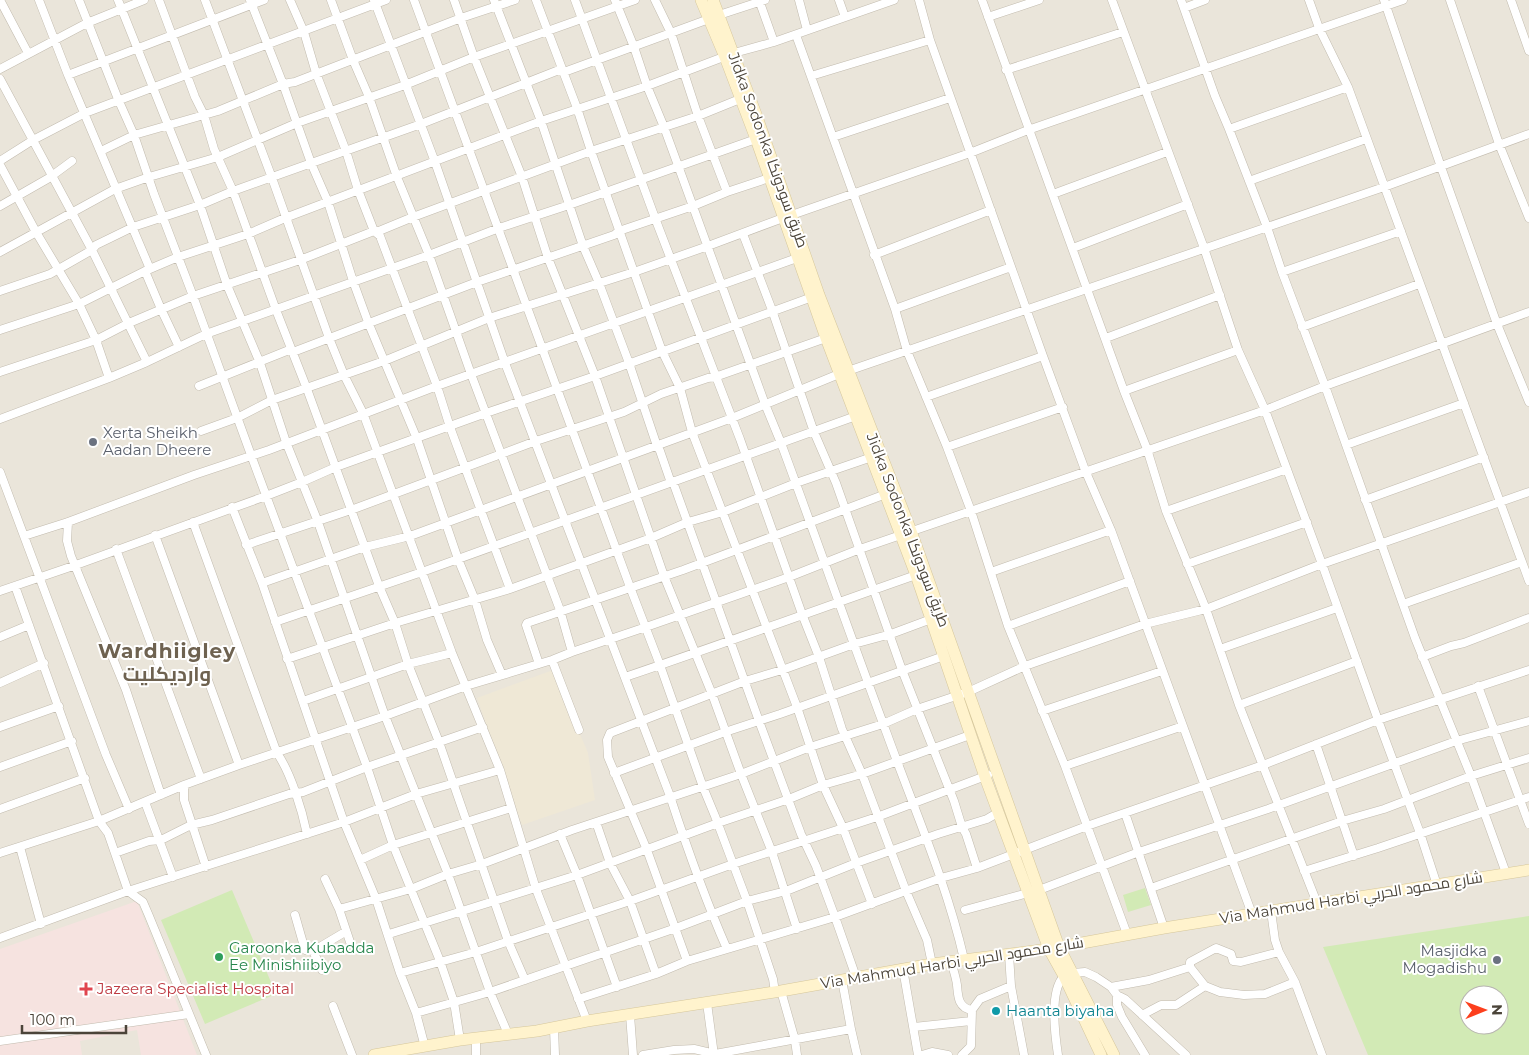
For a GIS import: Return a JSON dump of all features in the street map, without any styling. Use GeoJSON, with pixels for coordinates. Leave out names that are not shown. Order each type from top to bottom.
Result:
{"type":"FeatureCollection","features":[{"type":"Feature","properties":{"kind":"main road","name":"Jidka Sodonka طريق سودونكا"},"geometry":{"type":"LineString","coordinates":[[701,0],[714,17],[729,55],[815,296],[906,533],[963,693],[995,769],[1018,851]]}},
{"type":"Feature","properties":{"kind":"main road","name":"Jidka Sodonka طريق سودونكا"},"geometry":{"type":"LineString","coordinates":[[713,0],[714,17]]}},
{"type":"Feature","properties":{"kind":"main road","name":"Jidka Sodonka طريق سودونكا"},"geometry":{"type":"LineString","coordinates":[[729,55],[740,99],[769,178],[787,217],[797,258],[815,296],[826,338],[844,372],[856,416],[886,494],[906,533],[916,575],[936,617],[944,656],[963,693],[970,735],[985,777],[1018,851],[1054,948],[1114,1055]]}},
{"type":"Feature","properties":{"kind":"main road","name":"Via Mahmud Harbi شارع محمود الحربي"},"geometry":{"type":"LineString","coordinates":[[374,1055],[460,1040],[554,1028],[707,1003],[903,968],[1054,948],[1127,934],[1529,870]]}},
{"type":"Feature","properties":{"kind":"main road","name":"Jidka Sodonka طريق سودونكا"},"geometry":{"type":"LineString","coordinates":[[1068,974],[1101,1055]]}},
{"type":"Feature","properties":{"kind":"street"},"geometry":{"type":"LineString","coordinates":[[0,0],[3,15],[28,53]]}},
{"type":"Feature","properties":{"kind":"street"},"geometry":{"type":"LineString","coordinates":[[40,0],[68,75],[102,151],[115,189],[133,227],[161,309],[179,347]]}},
{"type":"Feature","properties":{"kind":"street"},"geometry":{"type":"LineString","coordinates":[[79,0],[134,135],[394,845],[440,961],[454,1002],[460,1040]]}},
{"type":"Feature","properties":{"kind":"street"},"geometry":{"type":"LineString","coordinates":[[118,0],[166,125],[200,205],[242,322],[260,363],[286,442],[318,522],[385,716],[448,874],[490,992],[508,1034]]}},
{"type":"Feature","properties":{"kind":"street"},"geometry":{"type":"LineString","coordinates":[[0,69],[87,23],[144,0]]}},
{"type":"Feature","properties":{"kind":"street"},"geometry":{"type":"LineString","coordinates":[[159,0],[195,97],[204,115],[218,157],[234,192],[262,273],[307,388],[379,586],[395,623],[408,664],[439,742],[508,941],[525,980]]}},
{"type":"Feature","properties":{"kind":"street"},"geometry":{"type":"LineString","coordinates":[[205,0],[272,178],[329,338],[344,375],[364,413],[452,653],[500,770],[536,889],[587,1022]]}},
{"type":"Feature","properties":{"kind":"street"},"geometry":{"type":"LineString","coordinates":[[68,75],[212,21],[250,2],[264,0]]}},
{"type":"Feature","properties":{"kind":"street"},"geometry":{"type":"LineString","coordinates":[[290,0],[304,32],[316,73],[346,151],[358,190],[374,231],[380,236],[437,386],[510,590]]}},
{"type":"Feature","properties":{"kind":"street"},"geometry":{"type":"LineString","coordinates":[[331,0],[369,97],[397,177],[429,255],[471,374],[560,610],[572,652]]}},
{"type":"Feature","properties":{"kind":"street"},"geometry":{"type":"LineString","coordinates":[[0,161],[33,140],[85,112],[186,73],[304,32],[375,2],[386,0]]}},
{"type":"Feature","properties":{"kind":"street"},"geometry":{"type":"LineString","coordinates":[[414,0],[660,665],[703,787],[747,901],[794,1040],[797,1055]]}},
{"type":"Feature","properties":{"kind":"street"},"geometry":{"type":"LineString","coordinates":[[454,0],[474,58],[522,177],[548,258],[595,376],[664,576],[712,694],[740,774],[772,852],[797,929]]}},
{"type":"Feature","properties":{"kind":"street"},"geometry":{"type":"LineString","coordinates":[[102,151],[134,135],[204,115],[426,32],[496,3],[515,0]]}},
{"type":"Feature","properties":{"kind":"street"},"geometry":{"type":"LineString","coordinates":[[536,0],[577,108],[647,311],[662,351],[680,388],[692,432],[797,707],[823,785],[843,828],[872,904]]}},
{"type":"Feature","properties":{"kind":"street"},"geometry":{"type":"LineString","coordinates":[[575,0],[655,218],[732,418],[819,657],[842,729],[862,774],[877,817],[927,940],[932,964]]}},
{"type":"Feature","properties":{"kind":"street"},"geometry":{"type":"LineString","coordinates":[[0,252],[115,189],[183,166],[218,157],[256,139],[297,123],[582,19],[616,3],[636,0]]}},
{"type":"Feature","properties":{"kind":"street"},"geometry":{"type":"LineString","coordinates":[[655,0],[671,33],[698,116],[727,192]]}},
{"type":"Feature","properties":{"kind":"street"},"geometry":{"type":"LineString","coordinates":[[798,0],[807,30]]}},
{"type":"Feature","properties":{"kind":"street"},"geometry":{"type":"LineString","coordinates":[[839,0],[844,17]]}},
{"type":"Feature","properties":{"kind":"street"},"geometry":{"type":"LineString","coordinates":[[0,330],[79,304],[178,257],[248,234],[285,218],[540,121],[647,86],[729,55],[796,35],[876,4],[894,0]]}},
{"type":"Feature","properties":{"kind":"street"},"geometry":{"type":"LineString","coordinates":[[919,0],[930,40],[950,98],[1043,356],[1085,470],[1111,530],[1252,914]]}},
{"type":"Feature","properties":{"kind":"street"},"geometry":{"type":"LineString","coordinates":[[982,0],[1028,130],[1147,449],[1166,510],[1206,609],[1239,705],[1317,903]]}},
{"type":"Feature","properties":{"kind":"street"},"geometry":{"type":"LineString","coordinates":[[988,17],[1039,0]]}},
{"type":"Feature","properties":{"kind":"street"},"geometry":{"type":"LineString","coordinates":[[1112,0],[1204,248],[1238,350],[1265,410],[1287,468],[1420,833],[1437,885]]}},
{"type":"Feature","properties":{"kind":"street"},"geometry":{"type":"LineString","coordinates":[[1205,0],[1182,4],[1215,96],[1267,227],[1422,657],[1471,776],[1506,873]]}},
{"type":"Feature","properties":{"kind":"street"},"geometry":{"type":"LineString","coordinates":[[1309,0],[1348,87],[1529,582]]}},
{"type":"Feature","properties":{"kind":"street"},"geometry":{"type":"LineString","coordinates":[[202,431],[237,418],[272,400],[384,362],[489,318],[672,259],[970,153],[1028,130],[1320,28],[1385,3],[1403,0]]}},
{"type":"Feature","properties":{"kind":"street"},"geometry":{"type":"LineString","coordinates":[[1450,0],[1499,144],[1529,218]]}},
{"type":"Feature","properties":{"kind":"street"},"geometry":{"type":"LineString","coordinates":[[1511,0],[1529,51]]}},
{"type":"Feature","properties":{"kind":"street"},"geometry":{"type":"LineString","coordinates":[[0,291],[50,274],[92,250],[96,245],[133,227],[200,205],[421,124],[559,70],[564,72],[761,1],[774,42]]}},
{"type":"Feature","properties":{"kind":"street"},"geometry":{"type":"LineString","coordinates":[[250,2],[284,84],[311,163],[328,202],[368,322],[417,439],[458,559],[475,600],[487,640],[502,675]]}},
{"type":"Feature","properties":{"kind":"street"},"geometry":{"type":"LineString","coordinates":[[375,2],[435,162],[505,363],[656,758],[712,914],[727,949]]}},
{"type":"Feature","properties":{"kind":"street"},"geometry":{"type":"LineString","coordinates":[[496,3],[540,121],[568,206],[629,363],[656,446],[660,451],[670,480],[673,482],[759,721],[835,917],[856,977]]}},
{"type":"Feature","properties":{"kind":"street"},"geometry":{"type":"LineString","coordinates":[[616,3],[752,364],[883,724],[928,839],[955,918],[964,959]]}},
{"type":"Feature","properties":{"kind":"street"},"geometry":{"type":"LineString","coordinates":[[1385,3],[1440,167],[1529,402]]}},
{"type":"Feature","properties":{"kind":"street"},"geometry":{"type":"LineString","coordinates":[[1006,70],[1123,32]]}},
{"type":"Feature","properties":{"kind":"street"},"geometry":{"type":"LineString","coordinates":[[796,35],[895,309],[907,351],[971,511],[1008,626],[1065,766],[1127,934]]}},
{"type":"Feature","properties":{"kind":"street"},"geometry":{"type":"LineString","coordinates":[[812,76],[930,40]]}},
{"type":"Feature","properties":{"kind":"street"},"geometry":{"type":"LineString","coordinates":[[0,79],[92,250],[148,362]]}},
{"type":"Feature","properties":{"kind":"street"},"geometry":{"type":"LineString","coordinates":[[1229,129],[1348,87]]}},
{"type":"Feature","properties":{"kind":"street"},"geometry":{"type":"LineString","coordinates":[[833,137],[950,98]]}},
{"type":"Feature","properties":{"kind":"street"},"geometry":{"type":"LineString","coordinates":[[0,372],[96,340],[128,323],[194,296],[300,260],[448,203],[591,151],[698,116],[740,99]]}},
{"type":"Feature","properties":{"kind":"street"},"geometry":{"type":"LineString","coordinates":[[262,583],[365,547],[410,536],[446,524],[732,418],[844,372],[1027,311],[1087,288],[1384,187],[1529,134]]}},
{"type":"Feature","properties":{"kind":"street"},"geometry":{"type":"LineString","coordinates":[[0,419],[148,362],[206,334],[429,255],[499,228],[568,206],[756,139]]}},
{"type":"Feature","properties":{"kind":"street"},"geometry":{"type":"LineString","coordinates":[[1249,181],[1366,139]]}},
{"type":"Feature","properties":{"kind":"street"},"geometry":{"type":"LineString","coordinates":[[1053,194],[1167,152]]}},
{"type":"Feature","properties":{"kind":"street"},"geometry":{"type":"LineString","coordinates":[[0,206],[72,162]]}},
{"type":"Feature","properties":{"kind":"street"},"geometry":{"type":"LineString","coordinates":[[0,166],[36,232],[79,304],[96,340],[109,378]]}},
{"type":"Feature","properties":{"kind":"street"},"geometry":{"type":"LineString","coordinates":[[199,386],[289,350],[293,352],[443,294],[614,235],[619,231],[769,178]]}},
{"type":"Feature","properties":{"kind":"street"},"geometry":{"type":"LineString","coordinates":[[1073,248],[1188,204]]}},
{"type":"Feature","properties":{"kind":"street"},"geometry":{"type":"LineString","coordinates":[[874,255],[991,210]]}},
{"type":"Feature","properties":{"kind":"street"},"geometry":{"type":"LineString","coordinates":[[1282,272],[1401,231]]}},
{"type":"Feature","properties":{"kind":"street"},"geometry":{"type":"LineString","coordinates":[[743,234],[801,389],[814,432],[831,472],[891,634],[902,670],[960,816],[962,827],[977,868]]}},
{"type":"Feature","properties":{"kind":"street"},"geometry":{"type":"LineString","coordinates":[[24,536],[68,522],[322,430],[401,399],[797,258]]}},
{"type":"Feature","properties":{"kind":"street"},"geometry":{"type":"LineString","coordinates":[[895,309],[1011,267]]}},
{"type":"Feature","properties":{"kind":"street"},"geometry":{"type":"LineString","coordinates":[[1302,327],[1419,284]]}},
{"type":"Feature","properties":{"kind":"street"},"geometry":{"type":"LineString","coordinates":[[1106,338],[1220,295]]}},
{"type":"Feature","properties":{"kind":"street"},"geometry":{"type":"LineString","coordinates":[[1,588],[15,586],[40,578],[266,496],[377,452],[595,376],[772,310],[815,296]]}},
{"type":"Feature","properties":{"kind":"street"},"geometry":{"type":"LineString","coordinates":[[0,853],[99,821],[184,785],[239,765],[385,716],[466,686],[552,660],[646,628],[789,577],[860,549],[1085,470],[1265,410],[1325,386],[1529,312]]}},
{"type":"Feature","properties":{"kind":"street"},"geometry":{"type":"LineString","coordinates":[[246,545],[318,522],[502,453],[608,418],[641,402],[826,338]]}},
{"type":"Feature","properties":{"kind":"street"},"geometry":{"type":"LineString","coordinates":[[1124,391],[1238,350]]}},
{"type":"Feature","properties":{"kind":"street"},"geometry":{"type":"LineString","coordinates":[[926,397],[1043,356]]}},
{"type":"Feature","properties":{"kind":"street"},"geometry":{"type":"LineString","coordinates":[[1346,444],[1464,403]]}},
{"type":"Feature","properties":{"kind":"street"},"geometry":{"type":"LineString","coordinates":[[947,447],[1063,407]]}},
{"type":"Feature","properties":{"kind":"street"},"geometry":{"type":"LineString","coordinates":[[275,622],[308,609],[422,572],[856,416]]}},
{"type":"Feature","properties":{"kind":"street"},"geometry":{"type":"LineString","coordinates":[[287,659],[395,623],[510,590],[688,522],[723,512],[760,496],[872,457]]}},
{"type":"Feature","properties":{"kind":"street"},"geometry":{"type":"LineString","coordinates":[[1365,500],[1484,457]]}},
{"type":"Feature","properties":{"kind":"street"},"geometry":{"type":"LineString","coordinates":[[1166,510],[1287,468]]}},
{"type":"Feature","properties":{"kind":"street"},"geometry":{"type":"LineString","coordinates":[[0,472],[106,755],[129,809]]}},
{"type":"Feature","properties":{"kind":"street"},"geometry":{"type":"LineString","coordinates":[[339,909],[411,888],[482,864],[560,834],[670,796],[703,787],[810,747],[883,724],[917,709],[963,693],[1024,666],[1145,624],[1206,609],[1322,564],[1529,492]]}},
{"type":"Feature","properties":{"kind":"street"},"geometry":{"type":"LineString","coordinates":[[539,664],[526,625],[527,623],[560,610],[664,576],[886,494]]}},
{"type":"Feature","properties":{"kind":"street"},"geometry":{"type":"LineString","coordinates":[[232,507],[262,583],[344,822],[389,934],[400,973],[416,1013],[425,1047]]}},
{"type":"Feature","properties":{"kind":"street"},"geometry":{"type":"LineString","coordinates":[[68,522],[67,541],[71,556],[126,690],[161,795]]}},
{"type":"Feature","properties":{"kind":"street"},"geometry":{"type":"LineString","coordinates":[[194,522],[277,753],[284,763],[307,834]]}},
{"type":"Feature","properties":{"kind":"street"},"geometry":{"type":"LineString","coordinates":[[1187,564],[1306,522]]}},
{"type":"Feature","properties":{"kind":"street"},"geometry":{"type":"LineString","coordinates":[[991,572],[1111,530]]}},
{"type":"Feature","properties":{"kind":"street"},"geometry":{"type":"LineString","coordinates":[[155,535],[239,765]]}},
{"type":"Feature","properties":{"kind":"street"},"geometry":{"type":"LineString","coordinates":[[116,549],[201,779]]}},
{"type":"Feature","properties":{"kind":"street"},"geometry":{"type":"LineString","coordinates":[[1404,604],[1522,562]]}},
{"type":"Feature","properties":{"kind":"street"},"geometry":{"type":"LineString","coordinates":[[625,677],[916,575]]}},
{"type":"Feature","properties":{"kind":"street"},"geometry":{"type":"LineString","coordinates":[[1008,626],[1130,581]]}},
{"type":"Feature","properties":{"kind":"street"},"geometry":{"type":"LineString","coordinates":[[15,586],[60,706],[99,821],[108,833],[128,891],[143,902],[206,1055]]}},
{"type":"Feature","properties":{"kind":"street"},"geometry":{"type":"LineString","coordinates":[[1220,649],[1337,608]]}},
{"type":"Feature","properties":{"kind":"street"},"geometry":{"type":"LineString","coordinates":[[687,961],[647,850],[614,773],[607,751],[607,740],[610,733],[745,681],[854,644],[891,634],[936,617]]}},
{"type":"Feature","properties":{"kind":"street"},"geometry":{"type":"LineString","coordinates":[[1422,657],[1451,646],[1464,644],[1529,618]]}},
{"type":"Feature","properties":{"kind":"street"},"geometry":{"type":"LineString","coordinates":[[0,638],[29,625]]}},
{"type":"Feature","properties":{"kind":"street"},"geometry":{"type":"LineString","coordinates":[[303,701],[408,664],[452,653]]}},
{"type":"Feature","properties":{"kind":"street"},"geometry":{"type":"LineString","coordinates":[[614,773],[725,732],[944,656]]}},
{"type":"Feature","properties":{"kind":"street"},"geometry":{"type":"LineString","coordinates":[[552,660],[579,730]]}},
{"type":"Feature","properties":{"kind":"street"},"geometry":{"type":"LineString","coordinates":[[1239,705],[1357,662]]}},
{"type":"Feature","properties":{"kind":"street"},"geometry":{"type":"LineString","coordinates":[[0,682],[44,663]]}},
{"type":"Feature","properties":{"kind":"street"},"geometry":{"type":"LineString","coordinates":[[578,999],[656,974],[687,961],[835,917],[941,878],[977,868],[1087,826],[1263,765],[1378,720],[1529,670]]}},
{"type":"Feature","properties":{"kind":"street"},"geometry":{"type":"LineString","coordinates":[[1042,711],[1162,671]]}},
{"type":"Feature","properties":{"kind":"street"},"geometry":{"type":"LineString","coordinates":[[1478,686],[1529,824]]}},
{"type":"Feature","properties":{"kind":"street"},"geometry":{"type":"LineString","coordinates":[[0,727],[60,706]]}},
{"type":"Feature","properties":{"kind":"street"},"geometry":{"type":"LineString","coordinates":[[965,910],[1034,891],[1139,852],[1395,764],[1456,741],[1529,720]]}},
{"type":"Feature","properties":{"kind":"street"},"geometry":{"type":"LineString","coordinates":[[1065,766],[1183,726]]}},
{"type":"Feature","properties":{"kind":"street"},"geometry":{"type":"LineString","coordinates":[[115,853],[149,841],[160,840],[191,825],[331,782],[367,767],[483,727]]}},
{"type":"Feature","properties":{"kind":"street"},"geometry":{"type":"LineString","coordinates":[[389,934],[577,875],[823,785],[862,774],[970,735]]}},
{"type":"Feature","properties":{"kind":"street"},"geometry":{"type":"LineString","coordinates":[[0,767],[72,741]]}},
{"type":"Feature","properties":{"kind":"street"},"geometry":{"type":"LineString","coordinates":[[1316,744],[1354,856]]}},
{"type":"Feature","properties":{"kind":"street"},"geometry":{"type":"LineString","coordinates":[[1151,888],[1342,821],[1384,809],[1471,776],[1529,758]]}},
{"type":"Feature","properties":{"kind":"street"},"geometry":{"type":"LineString","coordinates":[[400,973],[476,952],[550,928],[699,878],[733,864],[877,817],[985,777],[995,769]]}},
{"type":"Feature","properties":{"kind":"street"},"geometry":{"type":"LineString","coordinates":[[0,938],[128,891],[344,822],[416,794],[500,770]]}},
{"type":"Feature","properties":{"kind":"street"},"geometry":{"type":"LineString","coordinates":[[0,809],[85,778]]}},
{"type":"Feature","properties":{"kind":"street"},"geometry":{"type":"LineString","coordinates":[[184,785],[184,800],[206,867]]}},
{"type":"Feature","properties":{"kind":"street"},"geometry":{"type":"LineString","coordinates":[[1304,871],[1529,797]]}},
{"type":"Feature","properties":{"kind":"street"},"geometry":{"type":"LineString","coordinates":[[145,802],[173,877]]}},
{"type":"Feature","properties":{"kind":"street"},"geometry":{"type":"LineString","coordinates":[[360,860],[394,845],[511,808]]}},
{"type":"Feature","properties":{"kind":"street"},"geometry":{"type":"LineString","coordinates":[[416,1013],[490,992],[676,928],[747,901],[786,891],[856,863],[928,839],[934,835],[988,819],[999,812]]}},
{"type":"Feature","properties":{"kind":"street"},"geometry":{"type":"LineString","coordinates":[[1125,813],[1164,928]]}},
{"type":"Feature","properties":{"kind":"street"},"geometry":{"type":"LineString","coordinates":[[596,822],[610,863],[630,901],[656,974]]}},
{"type":"Feature","properties":{"kind":"street"},"geometry":{"type":"LineString","coordinates":[[560,834],[577,875],[617,987]]}},
{"type":"Feature","properties":{"kind":"street"},"geometry":{"type":"LineString","coordinates":[[20,847],[42,924]]}},
{"type":"Feature","properties":{"kind":"street"},"geometry":{"type":"LineString","coordinates":[[325,879],[339,909],[345,932],[350,942]]}},
{"type":"Feature","properties":{"kind":"street"},"geometry":{"type":"LineString","coordinates":[[1272,911],[1275,940],[1279,952],[1295,982],[1322,1055]]}},
{"type":"Feature","properties":{"kind":"street"},"geometry":{"type":"LineString","coordinates":[[295,915],[305,950],[313,951],[345,932]]}},
{"type":"Feature","properties":{"kind":"street"},"geometry":{"type":"LineString","coordinates":[[1190,966],[1190,962],[1216,948],[1231,954],[1233,962],[1241,962],[1279,952]]}},
{"type":"Feature","properties":{"kind":"street"},"geometry":{"type":"LineString","coordinates":[[313,951],[322,970]]}},
{"type":"Feature","properties":{"kind":"street"},"geometry":{"type":"LineString","coordinates":[[1009,954],[1011,986],[1024,1055]]}},
{"type":"Feature","properties":{"kind":"street"},"geometry":{"type":"LineString","coordinates":[[951,961],[959,1001],[966,1009],[972,1010]]}},
{"type":"Feature","properties":{"kind":"street"},"geometry":{"type":"LineString","coordinates":[[1190,966],[1206,986],[1220,992],[1259,996],[1295,982]]}},
{"type":"Feature","properties":{"kind":"street"},"geometry":{"type":"LineString","coordinates":[[1110,987],[1149,980],[1190,966]]}},
{"type":"Feature","properties":{"kind":"street"},"geometry":{"type":"LineString","coordinates":[[903,968],[918,1055]]}},
{"type":"Feature","properties":{"kind":"street"},"geometry":{"type":"LineString","coordinates":[[1058,1055],[1055,1032],[1055,995],[1058,983],[1068,974],[1086,972],[1110,987],[1116,995],[1125,999],[1186,1055]]}},
{"type":"Feature","properties":{"kind":"street"},"geometry":{"type":"LineString","coordinates":[[842,980],[857,1055]]}},
{"type":"Feature","properties":{"kind":"street"},"geometry":{"type":"LineString","coordinates":[[962,1055],[971,1046],[972,1010],[980,999],[1011,986]]}},
{"type":"Feature","properties":{"kind":"street"},"geometry":{"type":"LineString","coordinates":[[1142,1015],[1161,1005],[1176,1005],[1206,986]]}},
{"type":"Feature","properties":{"kind":"street"},"geometry":{"type":"LineString","coordinates":[[1116,995],[1117,1005],[1145,1055]]}},
{"type":"Feature","properties":{"kind":"street"},"geometry":{"type":"LineString","coordinates":[[707,1003],[714,1055]]}},
{"type":"Feature","properties":{"kind":"street"},"geometry":{"type":"LineString","coordinates":[[333,1006],[352,1055]]}},
{"type":"Feature","properties":{"kind":"street"},"geometry":{"type":"LineString","coordinates":[[0,1042],[189,1014]]}},
{"type":"Feature","properties":{"kind":"street"},"geometry":{"type":"LineString","coordinates":[[630,1015],[633,1055]]}},
{"type":"Feature","properties":{"kind":"street"},"geometry":{"type":"LineString","coordinates":[[914,1026],[971,1021]]}},
{"type":"Feature","properties":{"kind":"street"},"geometry":{"type":"LineString","coordinates":[[554,1028],[556,1055]]}},
{"type":"Feature","properties":{"kind":"street"},"geometry":{"type":"LineString","coordinates":[[643,1055],[689,1049],[714,1055],[852,1029]]}},
{"type":"Feature","properties":{"kind":"street"},"geometry":{"type":"LineString","coordinates":[[476,1038],[476,1055]]}},
{"type":"Feature","properties":{"kind":"street"},"geometry":{"type":"LineString","coordinates":[[922,1055],[932,1052],[948,1055]]}},
{"type":"Feature","properties":{"kind":"shaded area"},"geometry":{"type":"Polygon","coordinates":[[[0,0],[1529,0],[1529,1055],[0,1055],[0,0]]]}},
{"type":"Feature","properties":{"kind":"shaded area"},"geometry":{"type":"Polygon","coordinates":[[[553,670],[588,753],[595,800],[522,825],[477,698],[553,670]]]}},
{"type":"Feature","properties":{"kind":"shaded area","name":"Jazeera Specialist Hospital"},"geometry":{"type":"Polygon","coordinates":[[[137,901],[197,1055],[141,1055],[137,1030],[80,1041],[82,1055],[0,1055],[0,949],[137,901]]]}},
{"type":"Feature","properties":{"kind":"green space"},"geometry":{"type":"Polygon","coordinates":[[[1145,888],[1151,905],[1128,912],[1123,895],[1145,888]]]}},
{"type":"Feature","properties":{"kind":"green space","name":"Garoonka Kubadda Ee Minishiibiyo"},"geometry":{"type":"Polygon","coordinates":[[[232,890],[276,994],[205,1024],[161,920],[232,890]]]}},
{"type":"Feature","properties":{"kind":"green space"},"geometry":{"type":"Polygon","coordinates":[[[1529,916],[1529,1055],[1368,1055],[1323,947],[1529,916]]]}},
{"type":"Feature","properties":{"kind":"place","name":"Xerta Sheikh Aadan Dheere"},"geometry":{"type":"Point","coordinates":[93,442]}},
{"type":"Feature","properties":{"kind":"place","name":"Garoonka Kubadda Ee Minishiibiyo"},"geometry":{"type":"Point","coordinates":[219,957]}},
{"type":"Feature","properties":{"kind":"place","name":"Masjidka Mogadishu"},"geometry":{"type":"Point","coordinates":[1497,960]}},
{"type":"Feature","properties":{"kind":"place","name":"Jazeera Specialist Hospital"},"geometry":{"type":"Point","coordinates":[86,989]}},
{"type":"Feature","properties":{"kind":"place","name":"Haanta biyaha"},"geometry":{"type":"Point","coordinates":[996,1011]}},
{"type":"Feature","properties":{"kind":"district","name":"Wardhiigley وارديكليت"},"geometry":{"type":"Point","coordinates":[167,662]}}]}
